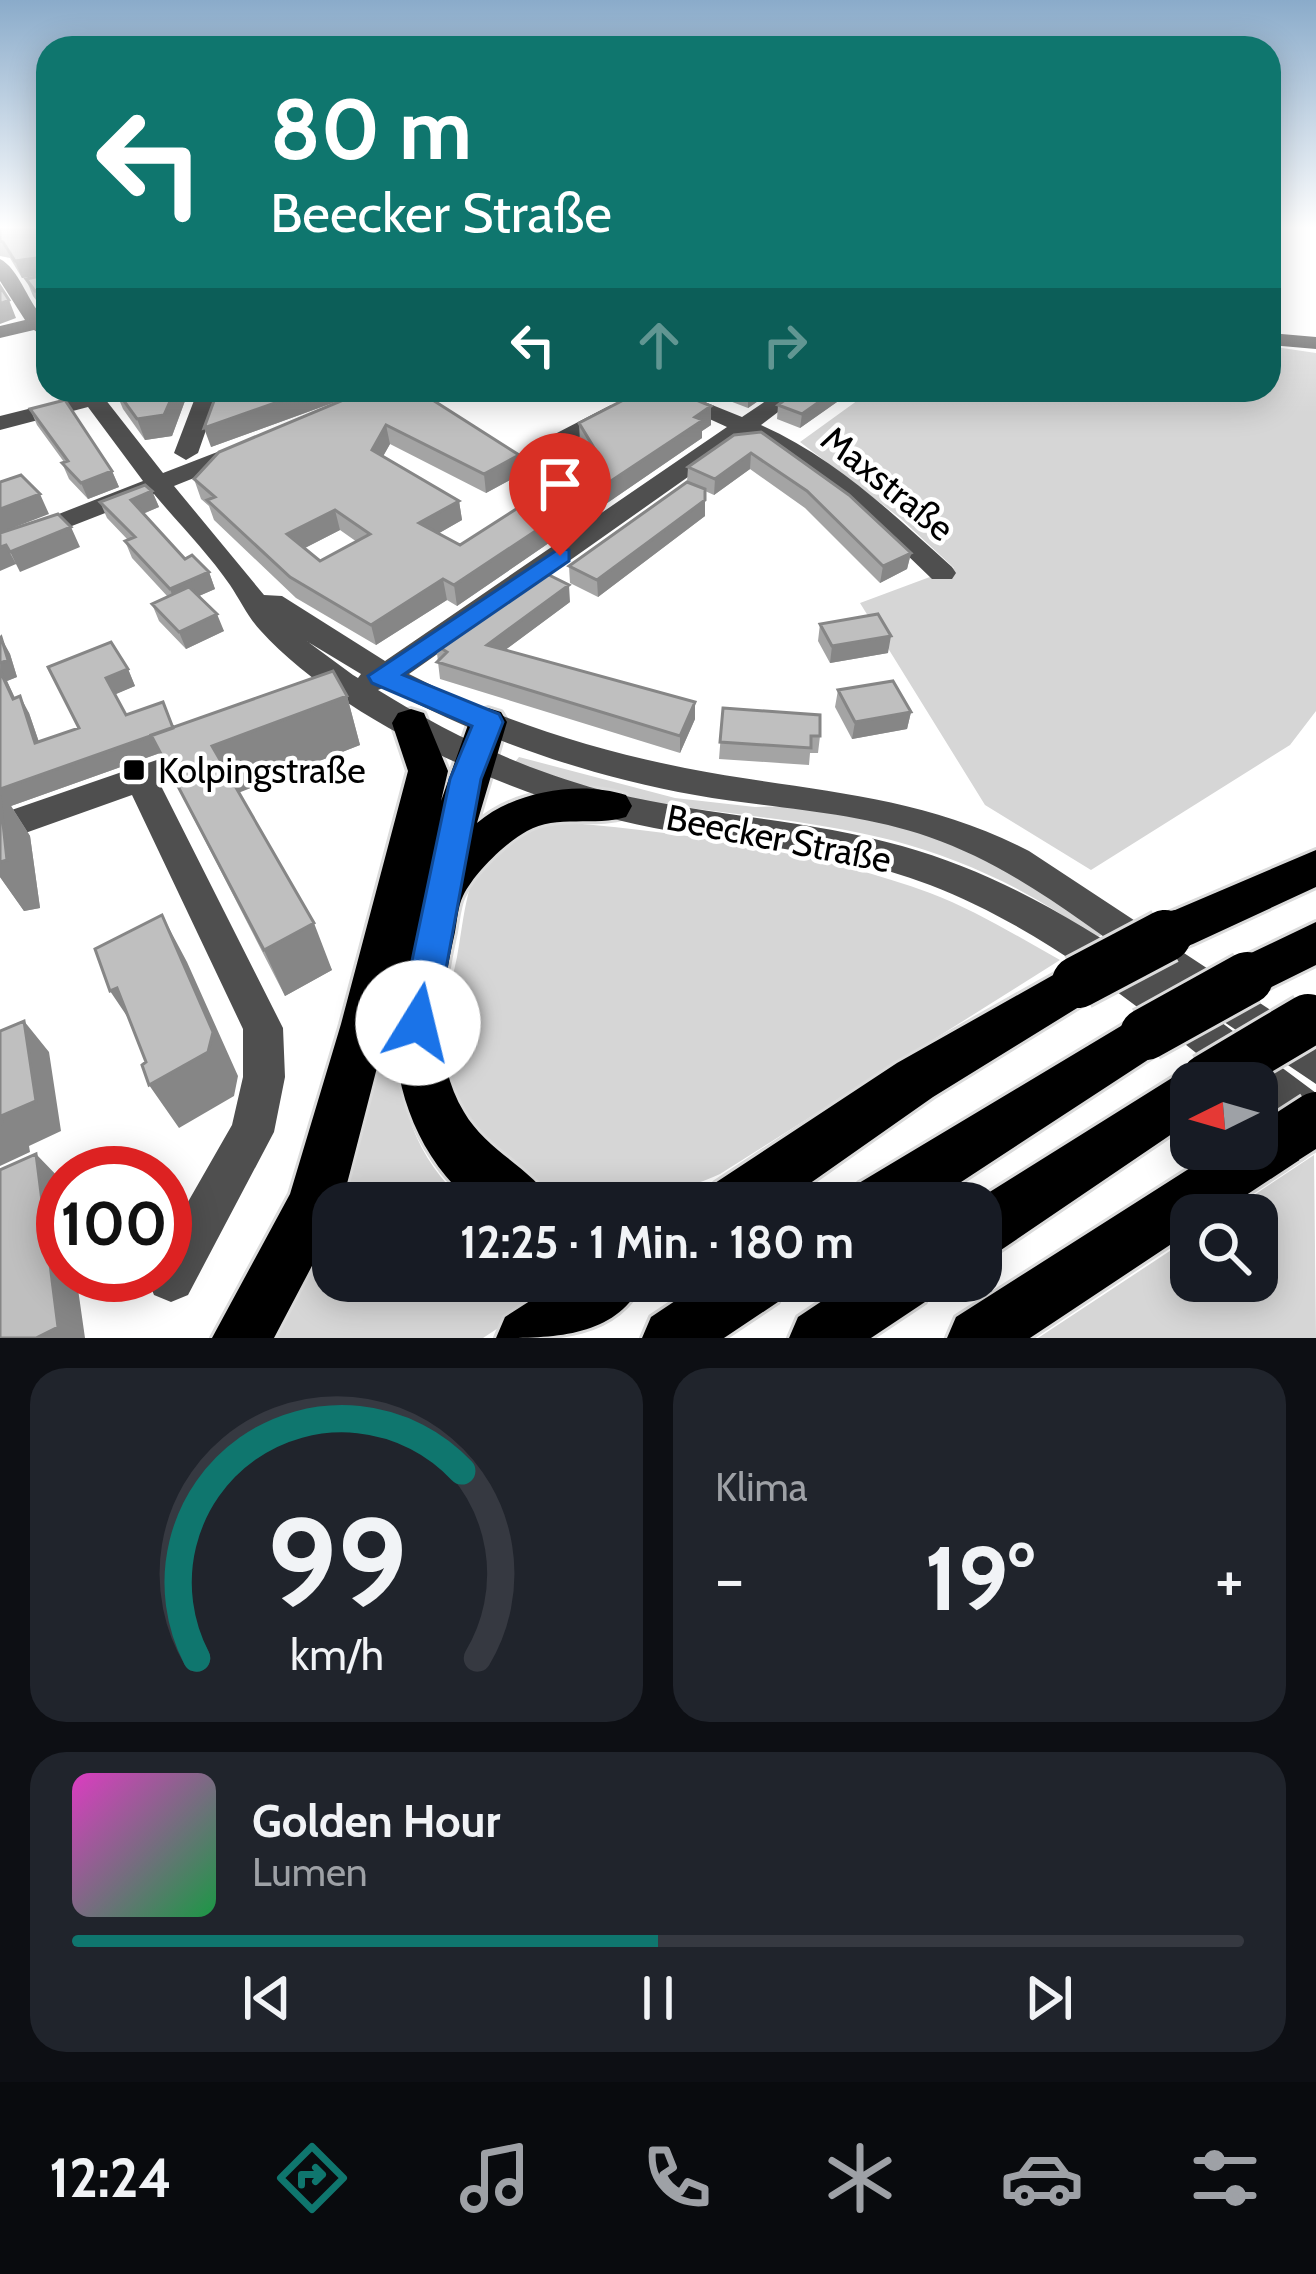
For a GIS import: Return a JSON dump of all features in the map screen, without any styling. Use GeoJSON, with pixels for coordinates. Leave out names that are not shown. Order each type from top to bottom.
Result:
{"type":"FeatureCollection","features":[{"type":"Feature","properties":{"kind":"highway"},"geometry":{"type":"LineString","coordinates":[[411,723],[462,747]]}},
{"type":"Feature","properties":{"kind":"highway"},"geometry":{"type":"LineString","coordinates":[[462,747],[418,1023],[422,1069],[442,1133],[487,1182]]}},
{"type":"Feature","properties":{"kind":"highway"},"geometry":{"type":"LineString","coordinates":[[242,1338],[314,1205],[462,747]]}},
{"type":"Feature","properties":{"kind":"highway"},"geometry":{"type":"LineString","coordinates":[[442,891],[492,829],[510,818],[560,806],[612,806]]}},
{"type":"Feature","properties":{"kind":"highway"},"geometry":{"type":"LineString","coordinates":[[765,1182],[915,1080],[1078,982],[1297,875],[1316,855]]}},
{"type":"Feature","properties":{"kind":"highway"},"geometry":{"type":"LineString","coordinates":[[912,1182],[1146,1034],[1316,942]]}},
{"type":"Feature","properties":{"kind":"highway"},"geometry":{"type":"LineString","coordinates":[[1251,1062],[1313,1034]]}},
{"type":"Feature","properties":{"kind":"highway"},"geometry":{"type":"LineString","coordinates":[[1002,1216],[1170,1105]]}},
{"type":"Feature","properties":{"kind":"highway"},"geometry":{"type":"LineString","coordinates":[[985,1334],[1306,1126]]}},
{"type":"Feature","properties":{"kind":"highway"},"geometry":{"type":"LineString","coordinates":[[526,1338],[582,1302]]}},
{"type":"Feature","properties":{"kind":"highway"},"geometry":{"type":"LineString","coordinates":[[672,1338],[726,1302]]}},
{"type":"Feature","properties":{"kind":"highway"},"geometry":{"type":"LineString","coordinates":[[819,1338],[873,1302]]}},
{"type":"Feature","properties":{"kind":"street"},"geometry":{"type":"LineString","coordinates":[[0,332],[36,327]]}},
{"type":"Feature","properties":{"kind":"street"},"geometry":{"type":"LineString","coordinates":[[1281,340],[1316,343]]}},
{"type":"Feature","properties":{"kind":"street"},"geometry":{"type":"LineString","coordinates":[[0,423],[65,402]]}},
{"type":"Feature","properties":{"kind":"street","name":"Beecker Straße"},"geometry":{"type":"LineString","coordinates":[[96,402],[154,484],[239,577],[328,644],[411,723]]}},
{"type":"Feature","properties":{"kind":"street"},"geometry":{"type":"LineString","coordinates":[[186,453],[205,402]]}},
{"type":"Feature","properties":{"kind":"street"},"geometry":{"type":"LineString","coordinates":[[536,450],[632,402]]}},
{"type":"Feature","properties":{"kind":"street","name":"Maxstraße"},"geometry":{"type":"LineString","coordinates":[[683,402],[777,441],[848,488],[942,573]]}},
{"type":"Feature","properties":{"kind":"street"},"geometry":{"type":"LineString","coordinates":[[316,710],[414,658],[779,402]]}},
{"type":"Feature","properties":{"kind":"street"},"geometry":{"type":"LineString","coordinates":[[0,546],[267,441]]}},
{"type":"Feature","properties":{"kind":"street","name":"Beecker Straße"},"geometry":{"type":"LineString","coordinates":[[368,684],[462,747],[524,777],[612,806],[872,852],[998,897],[1080,945],[1306,1126]]}},
{"type":"Feature","properties":{"kind":"street"},"geometry":{"type":"LineString","coordinates":[[0,828],[230,746]]}},
{"type":"Feature","properties":{"kind":"street","name":"Beecker Straße"},"geometry":{"type":"LineString","coordinates":[[462,747],[856,802],[941,827],[1002,852],[1313,1034]]}},
{"type":"Feature","properties":{"kind":"street"},"geometry":{"type":"LineString","coordinates":[[141,779],[263,1028],[264,1077],[252,1132],[192,1240]]}},
{"type":"Feature","properties":{"kind":"shaded area"},"geometry":{"type":"Polygon","coordinates":[[[1281,348],[1316,353],[1316,711],[1290,745],[1091,870],[985,805],[860,603],[954,568],[900,518],[800,442],[855,402],[1281,402],[1281,348]]]}},
{"type":"Feature","properties":{"kind":"shaded area"},"geometry":{"type":"Polygon","coordinates":[[[519,757],[675,798],[755,807],[804,806],[913,829],[1000,862],[1108,932],[1096,938],[998,879],[919,848],[823,826],[606,794],[515,762],[519,757]]]}},
{"type":"Feature","properties":{"kind":"shaded area"},"geometry":{"type":"Polygon","coordinates":[[[444,797],[407,956],[399,1063],[408,1114],[429,1161],[448,1182],[340,1182],[436,798],[444,797]]]}},
{"type":"Feature","properties":{"kind":"shaded area"},"geometry":{"type":"Polygon","coordinates":[[[571,823],[659,832],[846,867],[947,900],[1060,960],[720,1174],[699,1182],[520,1182],[482,1151],[444,1084],[438,1053],[466,903],[479,863],[493,845],[537,828],[571,823]]]}},
{"type":"Feature","properties":{"kind":"shaded area"},"geometry":{"type":"Polygon","coordinates":[[[1314,1155],[1316,1338],[1038,1338],[1170,1251],[1170,1302],[1278,1302],[1278,1194],[1256,1194],[1314,1155]]]}},
{"type":"Feature","properties":{"kind":"shaded area"},"geometry":{"type":"Polygon","coordinates":[[[312,1255],[312,1302],[538,1302],[483,1338],[273,1338],[312,1255]]]}},
{"type":"Feature","properties":{"kind":"building"},"geometry":{"type":"Polygon","coordinates":[[[66,402],[112,471],[81,483],[62,463],[68,461],[30,409],[66,402]]]}},
{"type":"Feature","properties":{"kind":"building"},"geometry":{"type":"Polygon","coordinates":[[[125,402],[170,402],[164,415],[137,419],[125,402]]]}},
{"type":"Feature","properties":{"kind":"building"},"geometry":{"type":"Polygon","coordinates":[[[214,402],[278,402],[204,428],[214,402]]]}},
{"type":"Feature","properties":{"kind":"building"},"geometry":{"type":"Polygon","coordinates":[[[338,402],[436,402],[519,455],[484,474],[386,425],[372,450],[459,501],[419,523],[460,545],[599,456],[579,423],[620,402],[711,406],[695,417],[703,420],[454,585],[443,579],[371,625],[290,577],[207,500],[215,497],[194,479],[219,452],[338,402]],[[335,510],[287,534],[320,561],[370,534],[335,510]]]}},
{"type":"Feature","properties":{"kind":"building"},"geometry":{"type":"Polygon","coordinates":[[[782,402],[819,402],[802,414],[778,405],[782,402]]]}},
{"type":"Feature","properties":{"kind":"building"},"geometry":{"type":"Polygon","coordinates":[[[761,432],[849,495],[911,553],[883,566],[807,491],[751,453],[715,479],[688,467],[734,435],[761,432]]]}},
{"type":"Feature","properties":{"kind":"building"},"geometry":{"type":"Polygon","coordinates":[[[21,475],[40,494],[0,509],[0,482],[21,475]]]}},
{"type":"Feature","properties":{"kind":"building"},"geometry":{"type":"Polygon","coordinates":[[[687,482],[705,489],[705,500],[597,580],[569,566],[687,482]]]}},
{"type":"Feature","properties":{"kind":"building"},"geometry":{"type":"Polygon","coordinates":[[[145,485],[152,491],[131,500],[185,559],[192,555],[209,572],[170,589],[125,541],[135,537],[100,502],[145,485]]]}},
{"type":"Feature","properties":{"kind":"building"},"geometry":{"type":"Polygon","coordinates":[[[58,514],[71,527],[10,552],[6,545],[0,547],[0,533],[58,514]]]}},
{"type":"Feature","properties":{"kind":"building"},"geometry":{"type":"Polygon","coordinates":[[[539,570],[569,585],[487,645],[695,702],[680,736],[437,662],[447,652],[436,645],[539,570]]]}},
{"type":"Feature","properties":{"kind":"building"},"geometry":{"type":"Polygon","coordinates":[[[189,587],[217,614],[179,632],[152,604],[189,587]]]}},
{"type":"Feature","properties":{"kind":"building"},"geometry":{"type":"Polygon","coordinates":[[[878,614],[891,636],[832,646],[820,624],[878,614]]]}},
{"type":"Feature","properties":{"kind":"building"},"geometry":{"type":"Polygon","coordinates":[[[0,638],[8,660],[0,663],[0,638]]]}},
{"type":"Feature","properties":{"kind":"building"},"geometry":{"type":"Polygon","coordinates":[[[111,642],[128,669],[106,678],[126,715],[163,702],[173,728],[0,789],[0,671],[13,699],[20,696],[35,743],[79,728],[48,667],[111,642]]]}},
{"type":"Feature","properties":{"kind":"building"},"geometry":{"type":"Polygon","coordinates":[[[333,671],[347,696],[212,746],[314,923],[264,950],[151,735],[333,671]]]}},
{"type":"Feature","properties":{"kind":"building"},"geometry":{"type":"Polygon","coordinates":[[[893,681],[911,712],[855,722],[838,690],[893,681]]]}},
{"type":"Feature","properties":{"kind":"building"},"geometry":{"type":"Polygon","coordinates":[[[723,708],[820,715],[820,736],[811,736],[811,748],[720,742],[723,708]]]}},
{"type":"Feature","properties":{"kind":"building"},"geometry":{"type":"Polygon","coordinates":[[[0,796],[7,860],[0,862],[0,796]]]}},
{"type":"Feature","properties":{"kind":"building"},"geometry":{"type":"Polygon","coordinates":[[[162,915],[213,1032],[208,1052],[149,1085],[142,1065],[146,1062],[117,988],[110,991],[95,949],[162,915]]]}},
{"type":"Feature","properties":{"kind":"building"},"geometry":{"type":"Polygon","coordinates":[[[24,1021],[36,1101],[1,1116],[0,1124],[0,1031],[24,1021]]]}},
{"type":"Feature","properties":{"kind":"building"},"geometry":{"type":"Polygon","coordinates":[[[36,1154],[36,1302],[55,1302],[58,1327],[36,1338],[0,1338],[0,1170],[36,1154]]]}},
{"type":"Feature","properties":{"kind":"place","name":"Kolpingstraße"},"geometry":{"type":"Point","coordinates":[134,770]}},
{"type":"Feature","properties":{"kind":"route"},"geometry":{"type":"LineString","coordinates":[[418,1023],[466,779],[488,722],[381,676],[560,556]]}}]}
